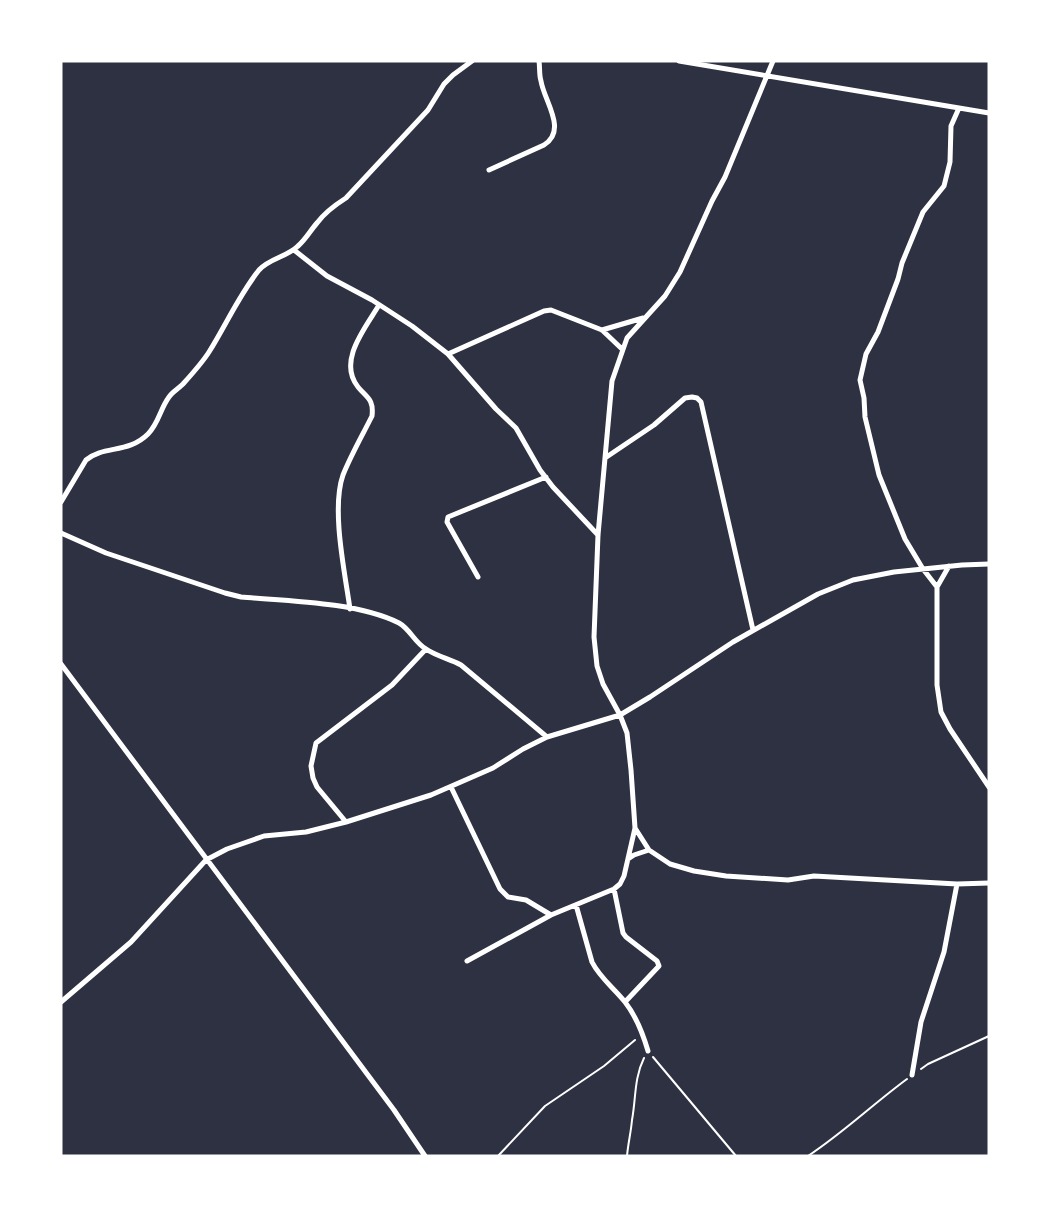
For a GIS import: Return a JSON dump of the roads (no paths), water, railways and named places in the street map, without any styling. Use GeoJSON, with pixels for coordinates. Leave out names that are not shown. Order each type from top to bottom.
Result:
{"type":"FeatureCollection","features":[{"type":"Feature","properties":{"kind":"street"},"geometry":{"type":"LineString","coordinates":[[61,502],[86,460],[93,455],[122,449],[148,435],[155,426],[169,396],[187,379],[209,352],[227,319],[259,271],[272,260],[294,250],[306,238],[318,221],[332,207],[346,198],[428,110],[444,84],[472,61]]}},
{"type":"Feature","properties":{"kind":"street"},"geometry":{"type":"LineString","coordinates":[[489,170],[544,145],[551,141],[554,135],[554,119],[541,82],[540,61]]}},
{"type":"Feature","properties":{"kind":"street"},"geometry":{"type":"LineString","coordinates":[[679,61],[989,113]]}},
{"type":"Feature","properties":{"kind":"street"},"geometry":{"type":"LineString","coordinates":[[467,961],[551,915],[614,889],[620,884],[624,876],[635,828],[627,734],[620,715],[603,684],[597,666],[594,637],[598,535],[612,381],[627,338],[665,296],[680,272],[725,177],[773,61]]}},
{"type":"Feature","properties":{"kind":"street"},"geometry":{"type":"LineString","coordinates":[[937,586],[923,569],[906,539],[879,475],[865,417],[864,398],[860,380],[866,354],[878,332],[923,212],[944,186],[950,162],[950,126],[959,108]]}},
{"type":"Feature","properties":{"kind":"street"},"geometry":{"type":"LineString","coordinates":[[294,250],[327,276],[412,326],[448,354],[496,409],[516,428],[553,487],[598,535]]}},
{"type":"Feature","properties":{"kind":"street"},"geometry":{"type":"LineString","coordinates":[[350,609],[338,504],[343,477],[372,416],[373,408],[371,400],[357,386],[351,369],[352,355],[358,339],[379,305]]}},
{"type":"Feature","properties":{"kind":"street"},"geometry":{"type":"LineString","coordinates":[[448,354],[544,311],[551,310],[602,330],[622,349]]}},
{"type":"Feature","properties":{"kind":"street"},"geometry":{"type":"LineString","coordinates":[[602,330],[645,317]]}},
{"type":"Feature","properties":{"kind":"street"},"geometry":{"type":"LineString","coordinates":[[605,458],[654,425],[684,398],[697,398],[701,402],[753,630]]}},
{"type":"Feature","properties":{"kind":"street"},"geometry":{"type":"LineString","coordinates":[[478,577],[447,522],[448,517],[546,477]]}},
{"type":"Feature","properties":{"kind":"street"},"geometry":{"type":"LineString","coordinates":[[61,533],[106,553],[225,593],[241,597],[340,606],[401,624],[426,649],[461,665],[547,737]]}},
{"type":"Feature","properties":{"kind":"street"},"geometry":{"type":"LineString","coordinates":[[61,1002],[132,942],[206,860],[244,842],[264,836],[306,832],[346,822],[431,795],[493,768],[523,749],[547,737],[620,715],[753,630],[818,594],[853,580],[894,572],[989,564]]}},
{"type":"Feature","properties":{"kind":"street"},"geometry":{"type":"LineString","coordinates":[[949,566],[937,586],[937,685],[941,712],[950,729],[989,787]]}},
{"type":"Feature","properties":{"kind":"street"},"geometry":{"type":"LineString","coordinates":[[346,822],[317,787],[310,766],[316,743],[392,685],[426,649]]}},
{"type":"Feature","properties":{"kind":"street"},"geometry":{"type":"LineString","coordinates":[[61,664],[394,1110],[425,1156]]}},
{"type":"Feature","properties":{"kind":"street"},"geometry":{"type":"LineString","coordinates":[[451,787],[500,889],[508,897],[526,900],[551,915]]}},
{"type":"Feature","properties":{"kind":"street"},"geometry":{"type":"LineString","coordinates":[[635,828],[648,850],[670,864],[726,876],[788,880],[814,876],[957,884],[989,883]]}},
{"type":"Feature","properties":{"kind":"street"},"geometry":{"type":"LineString","coordinates":[[627,859],[648,850]]}},
{"type":"Feature","properties":{"kind":"street"},"geometry":{"type":"LineString","coordinates":[[912,1075],[922,1022],[944,952],[957,884]]}},
{"type":"Feature","properties":{"kind":"street"},"geometry":{"type":"LineString","coordinates":[[614,889],[623,932],[626,937],[657,961],[659,966],[625,1002]]}},
{"type":"Feature","properties":{"kind":"street"},"geometry":{"type":"LineString","coordinates":[[576,905],[592,962],[596,970],[625,1002],[635,1018],[648,1051]]}}]}
